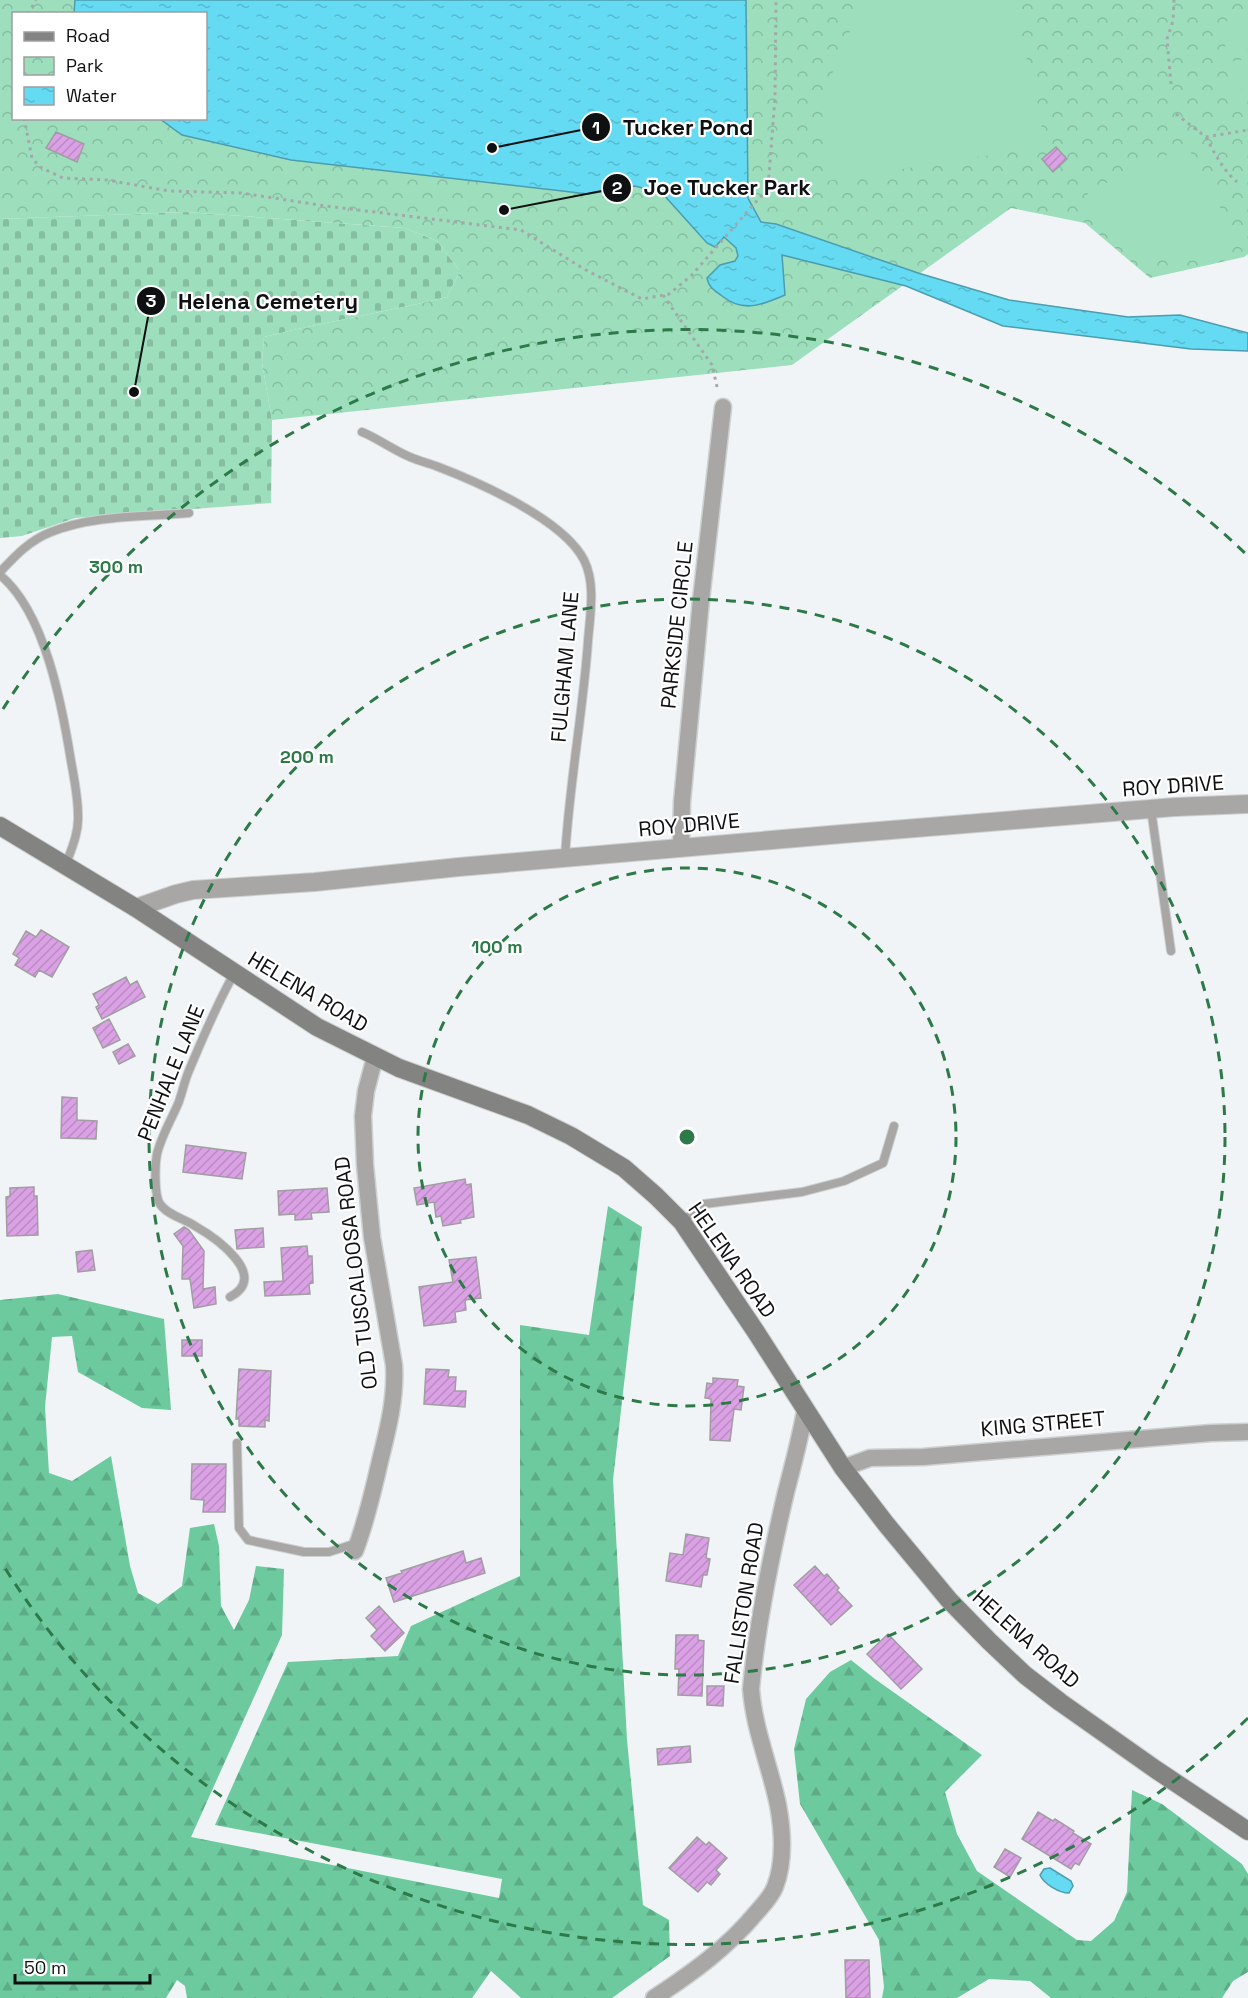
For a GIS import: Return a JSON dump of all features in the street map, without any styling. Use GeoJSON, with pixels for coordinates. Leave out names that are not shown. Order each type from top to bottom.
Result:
{"type":"FeatureCollection","features":[{"type":"Feature","properties":{"kind":"main road","name":"HELENA ROAD"},"geometry":{"type":"LineString","coordinates":[[0,826],[136,908],[317,1028],[375,1057],[528,1115],[571,1136],[624,1168],[682,1222],[843,1468],[886,1524],[950,1600],[1025,1675],[1155,1769],[1248,1831]]}},
{"type":"Feature","properties":{"kind":"street","name":"PARKSIDE CIRCLE"},"geometry":{"type":"LineString","coordinates":[[681,848],[682,802],[723,407]]}},
{"type":"Feature","properties":{"kind":"street","name":"ROY DRIVE"},"geometry":{"type":"LineString","coordinates":[[136,908],[176,894],[193,891],[681,848],[1248,804]]}},
{"type":"Feature","properties":{"kind":"street","name":"OLD TUSCALOOSA ROAD"},"geometry":{"type":"LineString","coordinates":[[356,1547],[368,1513],[390,1420],[395,1382],[372,1237],[364,1165],[363,1116],[366,1091],[375,1057]]}},
{"type":"Feature","properties":{"kind":"street","name":"FALLISTON ROAD"},"geometry":{"type":"LineString","coordinates":[[654,1998],[717,1954],[743,1929],[774,1890],[779,1876],[782,1859],[782,1831],[778,1804],[752,1706],[751,1689],[771,1565],[805,1411]]}},
{"type":"Feature","properties":{"kind":"street","name":"KING STREET"},"geometry":{"type":"LineString","coordinates":[[843,1468],[870,1458],[923,1457],[1211,1433],[1248,1432]]}},
{"type":"Feature","properties":{"kind":"lane","name":"FULGHAM LANE"},"geometry":{"type":"LineString","coordinates":[[362,432],[411,458],[436,466],[498,493],[562,534],[574,545],[584,560],[590,577],[591,601],[565,858]]}},
{"type":"Feature","properties":{"kind":"lane"},"geometry":{"type":"LineString","coordinates":[[66,864],[79,817],[62,708],[45,650],[31,618],[15,590],[0,573],[24,548],[60,530],[105,520],[189,513]]}},
{"type":"Feature","properties":{"kind":"lane"},"geometry":{"type":"LineString","coordinates":[[1151,810],[1171,951]]}},
{"type":"Feature","properties":{"kind":"lane","name":"PENHALE LANE"},"geometry":{"type":"LineString","coordinates":[[230,1297],[240,1292],[245,1278],[243,1268],[211,1237],[160,1204],[156,1190],[156,1156],[222,994],[234,974]]}},
{"type":"Feature","properties":{"kind":"lane"},"geometry":{"type":"LineString","coordinates":[[682,1222],[704,1203],[802,1192],[844,1181],[883,1163],[894,1126]]}},
{"type":"Feature","properties":{"kind":"lane"},"geometry":{"type":"LineString","coordinates":[[237,1443],[239,1528],[248,1540],[304,1552],[328,1552],[356,1547]]}},
{"type":"Feature","properties":{"kind":"path"},"geometry":{"type":"LineString","coordinates":[[24,120],[32,158],[40,167],[63,178],[107,180],[169,191],[241,194],[521,230],[584,269],[642,298],[669,294],[691,276],[768,188],[775,97],[776,0]]}},
{"type":"Feature","properties":{"kind":"path"},"geometry":{"type":"LineString","coordinates":[[1171,84],[1167,39],[1173,21],[1174,0]]}},
{"type":"Feature","properties":{"kind":"path"},"geometry":{"type":"LineString","coordinates":[[1176,114],[1206,137],[1216,157],[1237,182]]}},
{"type":"Feature","properties":{"kind":"path"},"geometry":{"type":"LineString","coordinates":[[1206,137],[1248,130]]}},
{"type":"Feature","properties":{"kind":"path"},"geometry":{"type":"LineString","coordinates":[[663,294],[712,365],[723,407]]}},
{"type":"Feature","properties":{"kind":"green space"},"geometry":{"type":"Polygon","coordinates":[[[0,0],[1248,0],[1248,254],[1244,257],[1150,278],[1085,223],[1011,208],[792,365],[272,420],[262,363],[264,337],[447,297],[460,271],[437,241],[405,228],[186,212],[0,219],[0,0]]]}},
{"type":"Feature","properties":{"kind":"green space"},"geometry":{"type":"Polygon","coordinates":[[[874,0],[1013,0],[1028,64],[1039,82],[1034,85],[1044,139],[1034,148],[827,181],[824,132],[825,108],[830,84],[836,61],[846,40],[858,19],[874,0]]]}},
{"type":"Feature","properties":{"kind":"green space"},"geometry":{"type":"Polygon","coordinates":[[[1248,19],[1248,49],[1226,52],[1222,22],[1248,19]]]}},
{"type":"Feature","properties":{"kind":"green space"},"geometry":{"type":"Polygon","coordinates":[[[1248,59],[1248,89],[1230,91],[1227,62],[1248,59]]]}},
{"type":"Feature","properties":{"kind":"green space"},"geometry":{"type":"Polygon","coordinates":[[[1181,149],[1191,153],[1239,244],[1201,259],[1176,261],[1159,259],[1143,254],[1116,235],[1104,222],[1087,192],[1181,149]]]}},
{"type":"Feature","properties":{"kind":"green space"},"geometry":{"type":"Polygon","coordinates":[[[186,212],[405,228],[437,241],[460,271],[447,297],[264,337],[262,363],[272,420],[271,503],[75,518],[22,536],[0,538],[0,219],[186,212]]]}},
{"type":"Feature","properties":{"kind":"green space"},"geometry":{"type":"Polygon","coordinates":[[[608,1206],[642,1227],[613,1480],[627,1740],[643,1905],[669,1920],[670,1956],[612,1998],[521,1998],[491,1971],[472,1998],[187,1998],[185,1986],[177,1980],[166,1998],[0,1998],[0,1300],[58,1294],[164,1319],[171,1410],[142,1408],[78,1372],[72,1336],[52,1337],[45,1407],[49,1473],[72,1481],[111,1456],[130,1566],[138,1593],[158,1604],[182,1586],[190,1528],[214,1524],[219,1546],[221,1606],[234,1630],[249,1600],[256,1566],[284,1569],[282,1635],[191,1837],[499,1898],[502,1879],[215,1825],[288,1662],[398,1656],[411,1626],[520,1576],[520,1325],[589,1335],[608,1206]]]}},
{"type":"Feature","properties":{"kind":"green space"},"geometry":{"type":"Polygon","coordinates":[[[851,1660],[982,1755],[945,1792],[957,1834],[977,1871],[1077,1940],[1091,1941],[1114,1921],[1127,1892],[1132,1790],[1162,1804],[1242,1864],[1248,1874],[1248,1972],[1233,1981],[1222,1998],[1051,1998],[1030,1981],[989,1979],[957,1998],[882,1998],[884,1987],[879,1940],[800,1804],[794,1749],[806,1699],[830,1672],[851,1660]]]}},
{"type":"Feature","properties":{"kind":"water"},"geometry":{"type":"Polygon","coordinates":[[[75,0],[746,0],[748,198],[761,222],[776,224],[918,273],[1009,300],[1128,317],[1180,315],[1248,333],[1248,351],[1191,349],[1003,326],[906,286],[782,255],[785,295],[753,306],[737,304],[714,290],[707,278],[720,265],[735,261],[738,256],[736,248],[724,237],[715,247],[707,243],[662,193],[635,186],[588,194],[291,160],[182,135],[161,120],[207,120],[207,12],[74,12],[75,0]]]}},
{"type":"Feature","properties":{"kind":"water"},"geometry":{"type":"Polygon","coordinates":[[[1050,1868],[1071,1881],[1073,1886],[1069,1893],[1056,1890],[1042,1878],[1040,1875],[1044,1869],[1050,1868]]]}},
{"type":"Feature","properties":{"kind":"building"},"geometry":{"type":"Polygon","coordinates":[[[56,132],[84,144],[77,162],[46,148],[56,132]]]}},
{"type":"Feature","properties":{"kind":"building"},"geometry":{"type":"Polygon","coordinates":[[[1056,147],[1067,159],[1053,172],[1042,159],[1056,147]]]}},
{"type":"Feature","properties":{"kind":"building"},"geometry":{"type":"Polygon","coordinates":[[[41,930],[69,947],[52,977],[39,970],[35,977],[15,965],[19,958],[13,954],[26,931],[36,937],[41,930]]]}},
{"type":"Feature","properties":{"kind":"building"},"geometry":{"type":"Polygon","coordinates":[[[126,977],[130,985],[137,981],[145,997],[102,1019],[96,1007],[99,1005],[93,994],[126,977]]]}},
{"type":"Feature","properties":{"kind":"building"},"geometry":{"type":"Polygon","coordinates":[[[109,1019],[120,1040],[103,1048],[93,1028],[109,1019]]]}},
{"type":"Feature","properties":{"kind":"building"},"geometry":{"type":"Polygon","coordinates":[[[128,1044],[135,1056],[119,1064],[113,1052],[128,1044]]]}},
{"type":"Feature","properties":{"kind":"building"},"geometry":{"type":"Polygon","coordinates":[[[62,1097],[77,1098],[77,1120],[97,1121],[96,1139],[61,1138],[62,1097]]]}},
{"type":"Feature","properties":{"kind":"building"},"geometry":{"type":"Polygon","coordinates":[[[186,1145],[246,1153],[242,1179],[183,1172],[186,1145]]]}},
{"type":"Feature","properties":{"kind":"building"},"geometry":{"type":"Polygon","coordinates":[[[465,1179],[466,1185],[471,1184],[474,1217],[460,1220],[461,1223],[443,1226],[441,1216],[436,1217],[434,1202],[417,1205],[414,1188],[465,1179]]]}},
{"type":"Feature","properties":{"kind":"building"},"geometry":{"type":"Polygon","coordinates":[[[34,1187],[34,1196],[37,1196],[38,1235],[7,1236],[6,1197],[10,1196],[10,1188],[34,1187]]]}},
{"type":"Feature","properties":{"kind":"building"},"geometry":{"type":"Polygon","coordinates":[[[327,1188],[329,1212],[311,1213],[312,1219],[295,1220],[295,1214],[279,1215],[278,1191],[327,1188]]]}},
{"type":"Feature","properties":{"kind":"building"},"geometry":{"type":"Polygon","coordinates":[[[184,1227],[189,1230],[204,1251],[203,1289],[215,1287],[216,1304],[194,1308],[190,1279],[182,1279],[183,1246],[174,1234],[184,1227]]]}},
{"type":"Feature","properties":{"kind":"building"},"geometry":{"type":"Polygon","coordinates":[[[263,1228],[264,1247],[237,1249],[235,1230],[263,1228]]]}},
{"type":"Feature","properties":{"kind":"building"},"geometry":{"type":"Polygon","coordinates":[[[307,1246],[308,1256],[312,1256],[313,1283],[309,1284],[310,1294],[265,1296],[264,1282],[283,1281],[281,1248],[307,1246]]]}},
{"type":"Feature","properties":{"kind":"building"},"geometry":{"type":"Polygon","coordinates":[[[92,1250],[95,1270],[78,1272],[76,1252],[92,1250]]]}},
{"type":"Feature","properties":{"kind":"building"},"geometry":{"type":"Polygon","coordinates":[[[476,1257],[481,1298],[465,1300],[466,1310],[455,1312],[456,1322],[424,1326],[419,1287],[453,1282],[449,1260],[476,1257]]]}},
{"type":"Feature","properties":{"kind":"building"},"geometry":{"type":"Polygon","coordinates":[[[182,1340],[202,1340],[202,1356],[182,1356],[182,1340]]]}},
{"type":"Feature","properties":{"kind":"building"},"geometry":{"type":"Polygon","coordinates":[[[239,1369],[271,1371],[269,1421],[265,1420],[265,1427],[239,1426],[239,1419],[236,1419],[239,1369]]]}},
{"type":"Feature","properties":{"kind":"building"},"geometry":{"type":"Polygon","coordinates":[[[426,1369],[449,1370],[448,1377],[456,1377],[455,1391],[466,1391],[465,1407],[424,1404],[426,1369]]]}},
{"type":"Feature","properties":{"kind":"building"},"geometry":{"type":"Polygon","coordinates":[[[713,1378],[738,1380],[737,1386],[744,1387],[741,1410],[734,1409],[730,1441],[710,1440],[711,1399],[705,1398],[707,1383],[713,1384],[713,1378]]]}},
{"type":"Feature","properties":{"kind":"building"},"geometry":{"type":"Polygon","coordinates":[[[192,1464],[226,1464],[225,1512],[203,1512],[204,1500],[191,1499],[192,1464]]]}},
{"type":"Feature","properties":{"kind":"building"},"geometry":{"type":"Polygon","coordinates":[[[686,1534],[709,1538],[706,1558],[710,1559],[707,1575],[703,1575],[701,1587],[666,1581],[670,1553],[683,1555],[686,1534]]]}},
{"type":"Feature","properties":{"kind":"building"},"geometry":{"type":"Polygon","coordinates":[[[463,1551],[466,1563],[481,1558],[485,1573],[394,1602],[386,1578],[463,1551]]]}},
{"type":"Feature","properties":{"kind":"building"},"geometry":{"type":"Polygon","coordinates":[[[815,1566],[824,1576],[827,1574],[839,1588],[837,1590],[852,1606],[831,1625],[794,1585],[815,1566]]]}},
{"type":"Feature","properties":{"kind":"building"},"geometry":{"type":"Polygon","coordinates":[[[379,1606],[404,1633],[385,1651],[371,1636],[377,1630],[366,1618],[379,1606]]]}},
{"type":"Feature","properties":{"kind":"building"},"geometry":{"type":"Polygon","coordinates":[[[888,1634],[922,1669],[901,1689],[867,1654],[888,1634]]]}},
{"type":"Feature","properties":{"kind":"building"},"geometry":{"type":"Polygon","coordinates":[[[676,1635],[698,1635],[698,1640],[704,1641],[702,1696],[678,1695],[679,1669],[675,1669],[676,1635]]]}},
{"type":"Feature","properties":{"kind":"building"},"geometry":{"type":"Polygon","coordinates":[[[707,1686],[724,1686],[723,1706],[707,1705],[707,1686]]]}},
{"type":"Feature","properties":{"kind":"building"},"geometry":{"type":"Polygon","coordinates":[[[690,1746],[691,1762],[658,1765],[657,1749],[690,1746]]]}},
{"type":"Feature","properties":{"kind":"building"},"geometry":{"type":"Polygon","coordinates":[[[1038,1812],[1053,1821],[1055,1819],[1091,1844],[1079,1865],[1075,1863],[1071,1869],[1022,1839],[1038,1812]]]}},
{"type":"Feature","properties":{"kind":"building"},"geometry":{"type":"Polygon","coordinates":[[[697,1837],[706,1845],[709,1842],[727,1858],[716,1870],[720,1874],[711,1885],[707,1882],[698,1892],[669,1868],[697,1837]]]}},
{"type":"Feature","properties":{"kind":"building"},"geometry":{"type":"Polygon","coordinates":[[[1005,1849],[1021,1858],[1010,1877],[994,1867],[1005,1849]]]}},
{"type":"Feature","properties":{"kind":"building"},"geometry":{"type":"Polygon","coordinates":[[[845,1960],[869,1960],[870,1998],[846,1998],[845,1960]]]}},
{"type":"Feature","properties":{"kind":"place","name":"Tucker Pond"},"geometry":{"type":"Point","coordinates":[492,148]}},
{"type":"Feature","properties":{"kind":"place","name":"Joe Tucker Park"},"geometry":{"type":"Point","coordinates":[504,210]}},
{"type":"Feature","properties":{"kind":"place","name":"Helena Cemetery"},"geometry":{"type":"Point","coordinates":[134,392]}}]}
